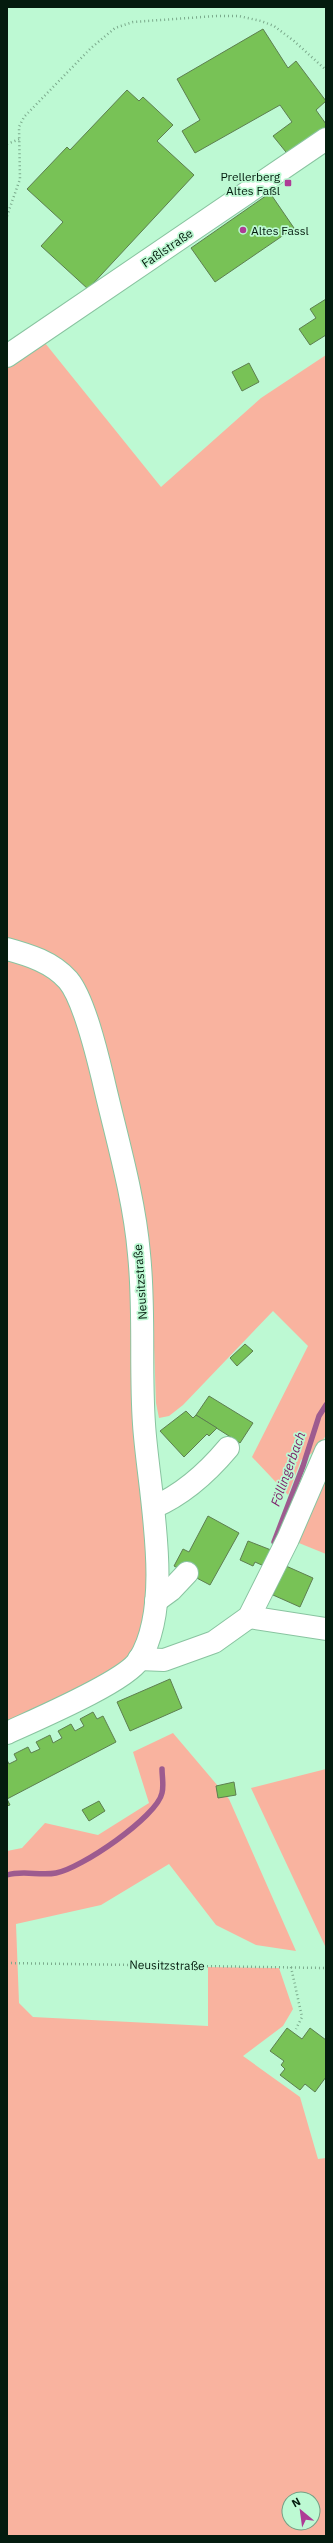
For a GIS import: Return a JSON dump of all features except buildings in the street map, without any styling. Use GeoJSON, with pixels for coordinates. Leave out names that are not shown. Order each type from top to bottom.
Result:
{"type":"FeatureCollection","features":[{"type":"Feature","properties":{"kind":"street","name":"Faßlstraße"},"geometry":{"type":"LineString","coordinates":[[7,356],[326,139]]}},
{"type":"Feature","properties":{"kind":"street","name":"Neusitzstraße"},"geometry":{"type":"LineString","coordinates":[[7,949],[50,965],[68,980],[80,1004],[98,1060],[118,1144],[139,1253],[144,1422],[154,1507],[156,1601],[148,1637],[139,1659],[120,1676],[7,1733]]}},
{"type":"Feature","properties":{"kind":"street"},"geometry":{"type":"LineString","coordinates":[[154,1507],[178,1495],[196,1481],[228,1448]]}},
{"type":"Feature","properties":{"kind":"street"},"geometry":{"type":"LineString","coordinates":[[139,1659],[164,1660],[214,1642],[249,1617],[288,1539],[326,1451]]}},
{"type":"Feature","properties":{"kind":"street"},"geometry":{"type":"LineString","coordinates":[[156,1601],[171,1590],[187,1573]]}},
{"type":"Feature","properties":{"kind":"street"},"geometry":{"type":"LineString","coordinates":[[249,1617],[326,1629]]}},
{"type":"Feature","properties":{"kind":"path"},"geometry":{"type":"LineString","coordinates":[[7,216],[20,179],[19,127],[24,117],[91,48],[115,28],[133,22],[216,16],[239,16],[261,21],[274,26],[294,41],[326,70]]}},
{"type":"Feature","properties":{"kind":"path"},"geometry":{"type":"LineString","coordinates":[[7,144],[20,139]]}},
{"type":"Feature","properties":{"kind":"path","name":"Neusitzstraße"},"geometry":{"type":"LineString","coordinates":[[7,1963],[290,1966],[326,1968]]}},
{"type":"Feature","properties":{"kind":"path"},"geometry":{"type":"LineString","coordinates":[[290,1966],[302,2017],[296,2029]]}},
{"type":"Feature","properties":{"kind":"shaded area"},"geometry":{"type":"Polygon","coordinates":[[[45,343],[161,487],[261,398],[326,355],[326,1435],[317,1450],[301,1460],[288,1495],[252,1457],[308,1346],[273,1311],[183,1405],[169,1416],[159,1418],[156,1403],[151,1260],[116,1099],[123,1210],[134,1282],[145,1502],[147,1612],[136,1647],[119,1669],[7,1725],[7,367],[45,343]]]}},
{"type":"Feature","properties":{"kind":"shaded area"},"geometry":{"type":"Polygon","coordinates":[[[326,1460],[326,1554],[294,1541],[326,1460]]]}},
{"type":"Feature","properties":{"kind":"shaded area"},"geometry":{"type":"Polygon","coordinates":[[[173,1733],[229,1799],[296,1951],[256,1945],[216,1925],[169,1864],[101,1905],[16,1924],[19,2003],[33,2017],[208,2026],[208,1967],[279,1968],[293,2009],[283,2026],[243,2056],[300,2097],[318,2159],[326,2158],[326,2536],[7,2536],[7,1851],[22,1848],[45,1823],[98,1835],[149,1803],[133,1752],[173,1733]]]}},
{"type":"Feature","properties":{"kind":"shaded area"},"geometry":{"type":"Polygon","coordinates":[[[326,1769],[326,1948],[251,1788],[326,1769]]]}},
{"type":"Feature","properties":{"kind":"waterway","name":"Föllingerbach"},"geometry":{"type":"LineString","coordinates":[[274,1542],[303,1466],[319,1416],[326,1405]]}},
{"type":"Feature","properties":{"kind":"waterway","name":"Föllingerbach"},"geometry":{"type":"LineString","coordinates":[[7,1875],[19,1873],[56,1873],[82,1862],[99,1852],[133,1828],[157,1803],[163,1790],[162,1769]]}},
{"type":"Feature","properties":{"kind":"place","name":"Prellerberg Altes Faßl"},"geometry":{"type":"Point","coordinates":[288,183]}},
{"type":"Feature","properties":{"kind":"place","name":"Altes Fassl"},"geometry":{"type":"Point","coordinates":[243,230]}}]}
